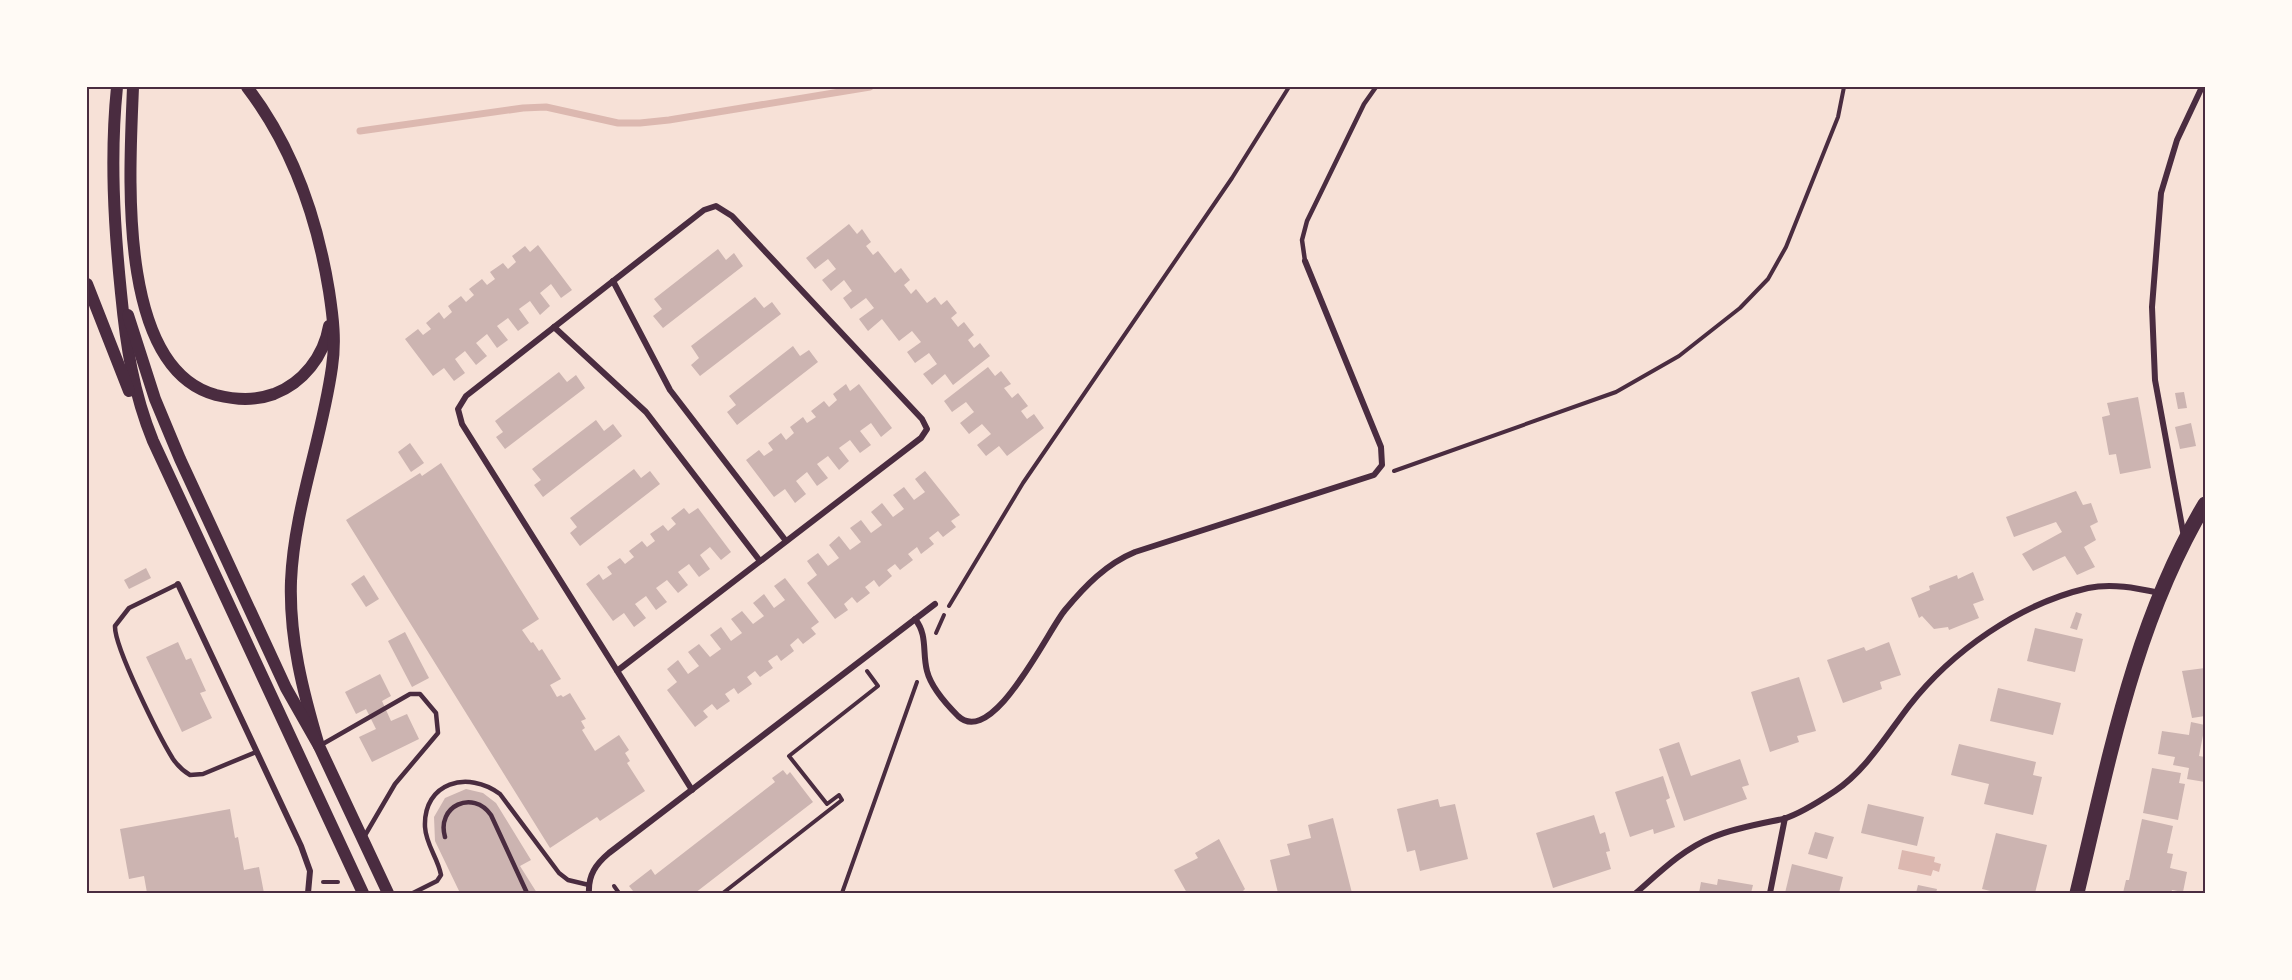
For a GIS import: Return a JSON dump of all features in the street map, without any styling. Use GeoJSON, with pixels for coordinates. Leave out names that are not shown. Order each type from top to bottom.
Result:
{"type":"FeatureCollection","features":[{"type":"Feature","properties":{"kind":"main road"},"geometry":{"type":"LineString","coordinates":[[117,87],[113,195],[120,291],[130,369],[139,404],[153,441]]}},
{"type":"Feature","properties":{"kind":"main road"},"geometry":{"type":"LineString","coordinates":[[133,87],[132,194],[139,283],[153,334],[170,365],[181,377],[211,393],[245,400],[262,398],[285,388],[305,374],[323,348],[330,321],[329,293]]}},
{"type":"Feature","properties":{"kind":"main road"},"geometry":{"type":"LineString","coordinates":[[247,87],[273,124],[296,169],[317,234],[333,319],[334,357],[295,546],[291,587],[296,657],[320,746]]}},
{"type":"Feature","properties":{"kind":"main road"},"geometry":{"type":"LineString","coordinates":[[87,284],[116,358],[153,441],[363,893]]}},
{"type":"Feature","properties":{"kind":"main road"},"geometry":{"type":"LineString","coordinates":[[120,291],[171,440],[286,688],[320,746],[388,893]]}},
{"type":"Feature","properties":{"kind":"main road"},"geometry":{"type":"LineString","coordinates":[[2077,893],[2127,689],[2160,593],[2205,504]]}},
{"type":"Feature","properties":{"kind":"street"},"geometry":{"type":"LineString","coordinates":[[2185,542],[2156,387],[2152,307],[2161,193],[2177,140],[2202,87]]}},
{"type":"Feature","properties":{"kind":"street"},"geometry":{"type":"LineString","coordinates":[[617,671],[927,431],[924,421],[722,208],[707,208],[464,398],[459,406],[459,415],[617,671],[692,790]]}},
{"type":"Feature","properties":{"kind":"street"},"geometry":{"type":"LineString","coordinates":[[915,619],[924,631],[925,659],[930,680],[958,716],[972,722],[984,719],[1009,696],[1065,610],[1111,564],[1136,552],[1362,480],[1378,470],[1383,460],[1379,440],[1305,261]]}},
{"type":"Feature","properties":{"kind":"street"},"geometry":{"type":"LineString","coordinates":[[613,281],[670,390],[786,541]]}},
{"type":"Feature","properties":{"kind":"street"},"geometry":{"type":"LineString","coordinates":[[554,327],[646,412],[760,561]]}},
{"type":"Feature","properties":{"kind":"street"},"geometry":{"type":"LineString","coordinates":[[178,585],[307,861],[310,872],[308,893]]}},
{"type":"Feature","properties":{"kind":"street"},"geometry":{"type":"LineString","coordinates":[[1636,893],[1666,866],[1696,845],[1731,831],[1785,818],[1820,801],[1851,778],[1931,680],[1991,632],[2043,603],[2088,588],[2128,587],[2160,593]]}},
{"type":"Feature","properties":{"kind":"street"},"geometry":{"type":"LineString","coordinates":[[589,893],[593,870],[600,861],[935,604]]}},
{"type":"Feature","properties":{"kind":"street"},"geometry":{"type":"LineString","coordinates":[[1770,893],[1785,818]]}},
{"type":"Feature","properties":{"kind":"lane"},"geometry":{"type":"LineString","coordinates":[[1305,261],[1301,246],[1307,221],[1364,104],[1376,87]]}},
{"type":"Feature","properties":{"kind":"lane"},"geometry":{"type":"LineString","coordinates":[[178,585],[129,608],[115,626],[117,640],[147,705],[173,758],[190,775],[203,774],[256,752]]}},
{"type":"Feature","properties":{"kind":"lane"},"geometry":{"type":"LineString","coordinates":[[320,746],[410,694],[420,694],[436,713],[438,733],[395,784],[363,839]]}},
{"type":"Feature","properties":{"kind":"lane"},"geometry":{"type":"LineString","coordinates":[[413,893],[437,881],[441,875],[426,835],[425,821],[430,803],[447,786],[467,781],[483,784],[500,795],[559,873],[568,880],[589,885]]}},
{"type":"Feature","properties":{"kind":"lane"},"geometry":{"type":"LineString","coordinates":[[445,837],[443,823],[453,807],[464,802],[482,806],[491,815],[527,893]]}},
{"type":"Feature","properties":{"kind":"path"},"geometry":{"type":"LineString","coordinates":[[842,893],[925,659],[957,592],[1009,504],[1232,178],[1289,87]]}},
{"type":"Feature","properties":{"kind":"path"},"geometry":{"type":"LineString","coordinates":[[1378,470],[1395,471],[1416,466],[1616,392],[1667,364],[1730,318],[1763,286],[1781,256],[1838,117],[1845,87]]}},
{"type":"Feature","properties":{"kind":"path"},"geometry":{"type":"LineString","coordinates":[[723,893],[842,800],[838,795],[827,804],[789,756],[879,686],[860,662]]}},
{"type":"Feature","properties":{"kind":"path"},"geometry":{"type":"LineString","coordinates":[[614,886],[619,893]]}},
{"type":"Feature","properties":{"kind":"shaded area"},"geometry":{"type":"Polygon","coordinates":[[[1902,850],[1935,857],[1934,862],[1941,864],[1939,872],[1933,870],[1931,876],[1898,869],[1902,850]]]}},
{"type":"Feature","properties":{"kind":"building"},"geometry":{"type":"Polygon","coordinates":[[[849,224],[857,234],[862,229],[871,242],[866,246],[873,255],[878,251],[895,273],[901,268],[910,280],[904,285],[911,294],[916,289],[927,303],[935,297],[941,305],[947,300],[957,313],[951,318],[958,327],[964,322],[974,335],[968,340],[974,348],[980,343],[990,356],[953,385],[945,374],[932,385],[923,374],[937,364],[929,353],[915,363],[907,352],[921,342],[912,331],[899,341],[882,319],[868,331],[859,319],[874,308],[866,298],[851,309],[843,298],[852,291],[844,280],[831,291],[822,280],[836,269],[828,259],[815,269],[806,258],[849,224]]]}},
{"type":"Feature","properties":{"kind":"building"},"geometry":{"type":"Polygon","coordinates":[[[538,245],[572,290],[561,298],[551,284],[540,293],[550,306],[540,315],[530,301],[519,309],[529,323],[518,331],[508,318],[497,326],[508,340],[497,348],[487,334],[476,343],[487,356],[476,365],[465,351],[455,359],[465,373],[454,381],[444,368],[433,376],[405,339],[418,329],[423,335],[431,329],[426,323],[439,312],[444,319],[452,312],[448,306],[461,296],[466,302],[474,295],[469,289],[482,279],[487,285],[495,279],[490,272],[503,263],[508,269],[516,262],[512,256],[525,246],[530,252],[538,245]]]}},
{"type":"Feature","properties":{"kind":"building"},"geometry":{"type":"Polygon","coordinates":[[[718,249],[726,260],[734,253],[743,266],[663,328],[653,316],[662,309],[654,299],[718,249]]]}},
{"type":"Feature","properties":{"kind":"building"},"geometry":{"type":"Polygon","coordinates":[[[755,297],[764,308],[772,302],[781,314],[700,376],[691,365],[699,358],[691,346],[755,297]]]}},
{"type":"Feature","properties":{"kind":"building"},"geometry":{"type":"Polygon","coordinates":[[[793,346],[800,356],[809,350],[818,362],[737,425],[727,412],[736,405],[729,396],[793,346]]]}},
{"type":"Feature","properties":{"kind":"building"},"geometry":{"type":"Polygon","coordinates":[[[988,367],[995,376],[1001,371],[1011,384],[1004,388],[1012,398],[1018,393],[1028,406],[1021,411],[1027,419],[1034,414],[1044,428],[1007,456],[999,446],[986,456],[977,445],[991,434],[982,424],[969,434],[960,423],[974,412],[966,402],[952,412],[944,401],[988,367]]]}},
{"type":"Feature","properties":{"kind":"building"},"geometry":{"type":"Polygon","coordinates":[[[559,372],[567,382],[576,375],[585,388],[505,449],[496,437],[503,432],[495,421],[559,372]]]}},
{"type":"Feature","properties":{"kind":"building"},"geometry":{"type":"Polygon","coordinates":[[[846,384],[850,391],[859,384],[892,428],[881,437],[871,423],[860,431],[871,445],[860,453],[850,440],[839,448],[849,461],[839,470],[828,456],[817,464],[828,478],[817,486],[807,472],[796,481],[806,494],[795,503],[785,489],[774,497],[746,460],[759,450],[764,456],[773,450],[768,443],[781,433],[786,440],[794,433],[790,427],[803,417],[807,423],[816,417],[811,411],[824,401],[829,407],[837,400],[833,394],[846,384]]]}},
{"type":"Feature","properties":{"kind":"building"},"geometry":{"type":"Polygon","coordinates":[[[2184,392],[2187,408],[2178,409],[2175,393],[2184,392]]]}},
{"type":"Feature","properties":{"kind":"building"},"geometry":{"type":"Polygon","coordinates":[[[2138,397],[2151,468],[2120,474],[2116,454],[2109,455],[2102,417],[2110,415],[2107,403],[2138,397]]]}},
{"type":"Feature","properties":{"kind":"building"},"geometry":{"type":"Polygon","coordinates":[[[596,420],[604,431],[613,424],[622,436],[543,497],[534,485],[541,480],[532,469],[596,420]]]}},
{"type":"Feature","properties":{"kind":"building"},"geometry":{"type":"Polygon","coordinates":[[[2191,423],[2196,446],[2180,449],[2175,427],[2191,423]]]}},
{"type":"Feature","properties":{"kind":"building"},"geometry":{"type":"Polygon","coordinates":[[[410,443],[424,463],[411,472],[398,452],[410,443]]]}},
{"type":"Feature","properties":{"kind":"building"},"geometry":{"type":"Polygon","coordinates":[[[441,463],[539,619],[522,630],[539,651],[542,649],[561,679],[550,685],[557,697],[570,693],[586,719],[581,721],[585,728],[582,730],[595,751],[619,735],[629,750],[625,753],[630,761],[627,763],[645,791],[600,821],[597,817],[550,848],[346,520],[420,473],[422,476],[441,463]]]}},
{"type":"Feature","properties":{"kind":"building"},"geometry":{"type":"Polygon","coordinates":[[[634,469],[641,478],[650,471],[660,484],[580,546],[570,533],[577,527],[570,518],[634,469]]]}},
{"type":"Feature","properties":{"kind":"building"},"geometry":{"type":"Polygon","coordinates":[[[925,471],[960,515],[951,521],[956,527],[943,537],[938,531],[929,538],[934,544],[921,554],[917,547],[908,554],[913,560],[900,570],[895,564],[887,570],[892,576],[879,587],[874,580],[865,587],[870,593],[857,603],[852,597],[844,604],[848,610],[835,619],[807,583],[817,575],[807,561],[818,553],[828,566],[839,558],[829,545],[839,536],[850,550],[861,542],[850,528],[861,520],[871,533],[882,525],[871,512],[882,503],[893,517],[904,509],[893,495],[904,487],[914,500],[925,492],[915,479],[925,471]]]}},
{"type":"Feature","properties":{"kind":"building"},"geometry":{"type":"Polygon","coordinates":[[[2076,491],[2083,505],[2091,503],[2098,522],[2090,526],[2096,540],[2084,547],[2095,567],[2077,575],[2065,556],[2033,571],[2022,554],[2062,532],[2056,522],[2014,537],[2006,517],[2076,491]]]}},
{"type":"Feature","properties":{"kind":"building"},"geometry":{"type":"Polygon","coordinates":[[[684,508],[689,514],[698,508],[731,552],[721,560],[710,547],[700,555],[710,569],[699,577],[689,564],[678,572],[688,585],[678,593],[667,580],[656,588],[667,602],[656,610],[646,596],[635,604],[646,618],[634,627],[624,613],[613,621],[586,584],[599,574],[603,580],[612,574],[607,567],[620,558],[625,564],[634,557],[629,551],[642,541],[647,547],[655,541],[650,534],[663,525],[668,531],[676,524],[671,518],[684,508]]]}},
{"type":"Feature","properties":{"kind":"building"},"geometry":{"type":"Polygon","coordinates":[[[146,568],[151,578],[129,589],[124,580],[146,568]]]}},
{"type":"Feature","properties":{"kind":"building"},"geometry":{"type":"Polygon","coordinates":[[[1973,572],[1984,600],[1973,604],[1979,618],[1949,630],[1948,627],[1934,629],[1922,616],[1919,618],[1911,598],[1930,590],[1929,586],[1957,575],[1958,579],[1973,572]]]}},
{"type":"Feature","properties":{"kind":"building"},"geometry":{"type":"Polygon","coordinates":[[[364,575],[379,599],[366,607],[351,584],[364,575]]]}},
{"type":"Feature","properties":{"kind":"building"},"geometry":{"type":"Polygon","coordinates":[[[785,578],[819,622],[811,628],[816,634],[803,644],[798,638],[790,645],[794,651],[781,661],[777,655],[768,661],[773,668],[760,677],[755,671],[747,677],[752,684],[738,694],[734,688],[725,694],[730,701],[717,710],[712,704],[703,711],[708,717],[695,727],[667,690],[677,682],[667,669],[678,660],[688,674],[699,666],[688,652],[699,644],[710,657],[721,649],[710,635],[721,627],[731,641],[742,633],[731,619],[742,611],[753,624],[764,616],[753,603],[764,594],[774,608],[785,600],[774,586],[785,578]]]}},
{"type":"Feature","properties":{"kind":"building"},"geometry":{"type":"Polygon","coordinates":[[[2076,612],[2082,614],[2077,630],[2070,628],[2076,612]]]}},
{"type":"Feature","properties":{"kind":"building"},"geometry":{"type":"Polygon","coordinates":[[[2035,628],[2083,639],[2075,672],[2027,661],[2035,628]]]}},
{"type":"Feature","properties":{"kind":"building"},"geometry":{"type":"Polygon","coordinates":[[[405,632],[429,678],[412,687],[388,641],[405,632]]]}},
{"type":"Feature","properties":{"kind":"building"},"geometry":{"type":"Polygon","coordinates":[[[178,642],[186,660],[191,658],[206,691],[200,693],[212,718],[182,732],[146,657],[178,642]]]}},
{"type":"Feature","properties":{"kind":"building"},"geometry":{"type":"Polygon","coordinates":[[[1889,642],[1901,675],[1880,682],[1882,689],[1843,703],[1827,660],[1864,647],[1866,651],[1889,642]]]}},
{"type":"Feature","properties":{"kind":"building"},"geometry":{"type":"Polygon","coordinates":[[[2205,668],[2205,716],[2192,718],[2182,671],[2205,668]]]}},
{"type":"Feature","properties":{"kind":"building"},"geometry":{"type":"Polygon","coordinates":[[[380,674],[391,696],[382,701],[391,721],[407,714],[419,739],[372,762],[359,737],[376,729],[366,709],[356,714],[345,692],[380,674]]]}},
{"type":"Feature","properties":{"kind":"building"},"geometry":{"type":"Polygon","coordinates":[[[1799,677],[1816,731],[1797,736],[1799,742],[1770,752],[1751,692],[1799,677]]]}},
{"type":"Feature","properties":{"kind":"building"},"geometry":{"type":"Polygon","coordinates":[[[1998,688],[2061,703],[2053,735],[1990,721],[1998,688]]]}},
{"type":"Feature","properties":{"kind":"building"},"geometry":{"type":"Polygon","coordinates":[[[2191,722],[2205,725],[2199,756],[2205,757],[2205,782],[2187,779],[2189,768],[2173,765],[2175,757],[2158,754],[2162,731],[2189,735],[2191,722]]]}},
{"type":"Feature","properties":{"kind":"building"},"geometry":{"type":"Polygon","coordinates":[[[1679,742],[1691,776],[1740,759],[1749,785],[1742,787],[1747,799],[1684,821],[1659,749],[1679,742]]]}},
{"type":"Feature","properties":{"kind":"building"},"geometry":{"type":"Polygon","coordinates":[[[1959,744],[2036,762],[2033,775],[2042,777],[2033,815],[1984,804],[1989,784],[1951,775],[1959,744]]]}},
{"type":"Feature","properties":{"kind":"building"},"geometry":{"type":"Polygon","coordinates":[[[2152,768],[2181,773],[2179,783],[2185,784],[2178,820],[2143,813],[2152,768]]]}},
{"type":"Feature","properties":{"kind":"building"},"geometry":{"type":"Polygon","coordinates":[[[783,770],[787,775],[790,772],[813,802],[695,893],[630,893],[633,891],[629,886],[651,869],[655,875],[775,782],[772,778],[783,770]]]}},
{"type":"Feature","properties":{"kind":"building"},"geometry":{"type":"Polygon","coordinates":[[[1663,776],[1670,798],[1666,800],[1675,827],[1654,834],[1653,829],[1630,837],[1615,792],[1663,776]]]}},
{"type":"Feature","properties":{"kind":"building"},"geometry":{"type":"Polygon","coordinates":[[[466,789],[483,793],[496,803],[531,860],[520,866],[537,893],[460,893],[435,841],[434,817],[445,798],[466,789]]]}},
{"type":"Feature","properties":{"kind":"building"},"geometry":{"type":"Polygon","coordinates":[[[1438,799],[1440,807],[1455,804],[1468,859],[1420,871],[1415,850],[1407,852],[1397,809],[1438,799]]]}},
{"type":"Feature","properties":{"kind":"building"},"geometry":{"type":"Polygon","coordinates":[[[1868,804],[1924,817],[1917,846],[1861,833],[1868,804]]]}},
{"type":"Feature","properties":{"kind":"building"},"geometry":{"type":"Polygon","coordinates":[[[230,809],[244,870],[259,867],[264,893],[147,893],[144,876],[129,879],[120,829],[230,809]]]}},
{"type":"Feature","properties":{"kind":"building"},"geometry":{"type":"Polygon","coordinates":[[[1594,815],[1600,834],[1605,832],[1610,851],[1606,852],[1611,869],[1553,888],[1536,833],[1594,815]]]}},
{"type":"Feature","properties":{"kind":"building"},"geometry":{"type":"Polygon","coordinates":[[[1333,818],[1352,893],[1278,893],[1270,860],[1290,855],[1287,844],[1311,838],[1308,825],[1333,818]]]}},
{"type":"Feature","properties":{"kind":"building"},"geometry":{"type":"Polygon","coordinates":[[[2142,819],[2173,826],[2167,853],[2173,854],[2170,868],[2187,872],[2183,892],[2172,890],[2171,893],[2123,893],[2126,880],[2129,880],[2142,819]]]}},
{"type":"Feature","properties":{"kind":"building"},"geometry":{"type":"Polygon","coordinates":[[[1815,832],[1834,837],[1827,859],[1808,854],[1815,832]]]}},
{"type":"Feature","properties":{"kind":"building"},"geometry":{"type":"Polygon","coordinates":[[[1996,833],[2047,845],[2035,893],[1999,893],[1982,889],[1996,833]]]}},
{"type":"Feature","properties":{"kind":"building"},"geometry":{"type":"Polygon","coordinates":[[[1219,839],[1245,889],[1241,893],[1187,893],[1174,870],[1198,858],[1195,853],[1219,839]]]}},
{"type":"Feature","properties":{"kind":"building"},"geometry":{"type":"Polygon","coordinates":[[[1792,864],[1843,877],[1839,893],[1785,893],[1792,864]]]}},
{"type":"Feature","properties":{"kind":"building"},"geometry":{"type":"Polygon","coordinates":[[[1718,879],[1753,885],[1751,893],[1699,893],[1701,882],[1717,885],[1718,879]]]}},
{"type":"Feature","properties":{"kind":"building"},"geometry":{"type":"Polygon","coordinates":[[[1918,885],[1937,889],[1936,893],[1916,893],[1918,885]]]}},
{"type":"Feature","properties":{"kind":"waterway"},"geometry":{"type":"LineString","coordinates":[[360,131],[523,108],[546,107],[618,123],[640,123],[870,87]]}}]}
